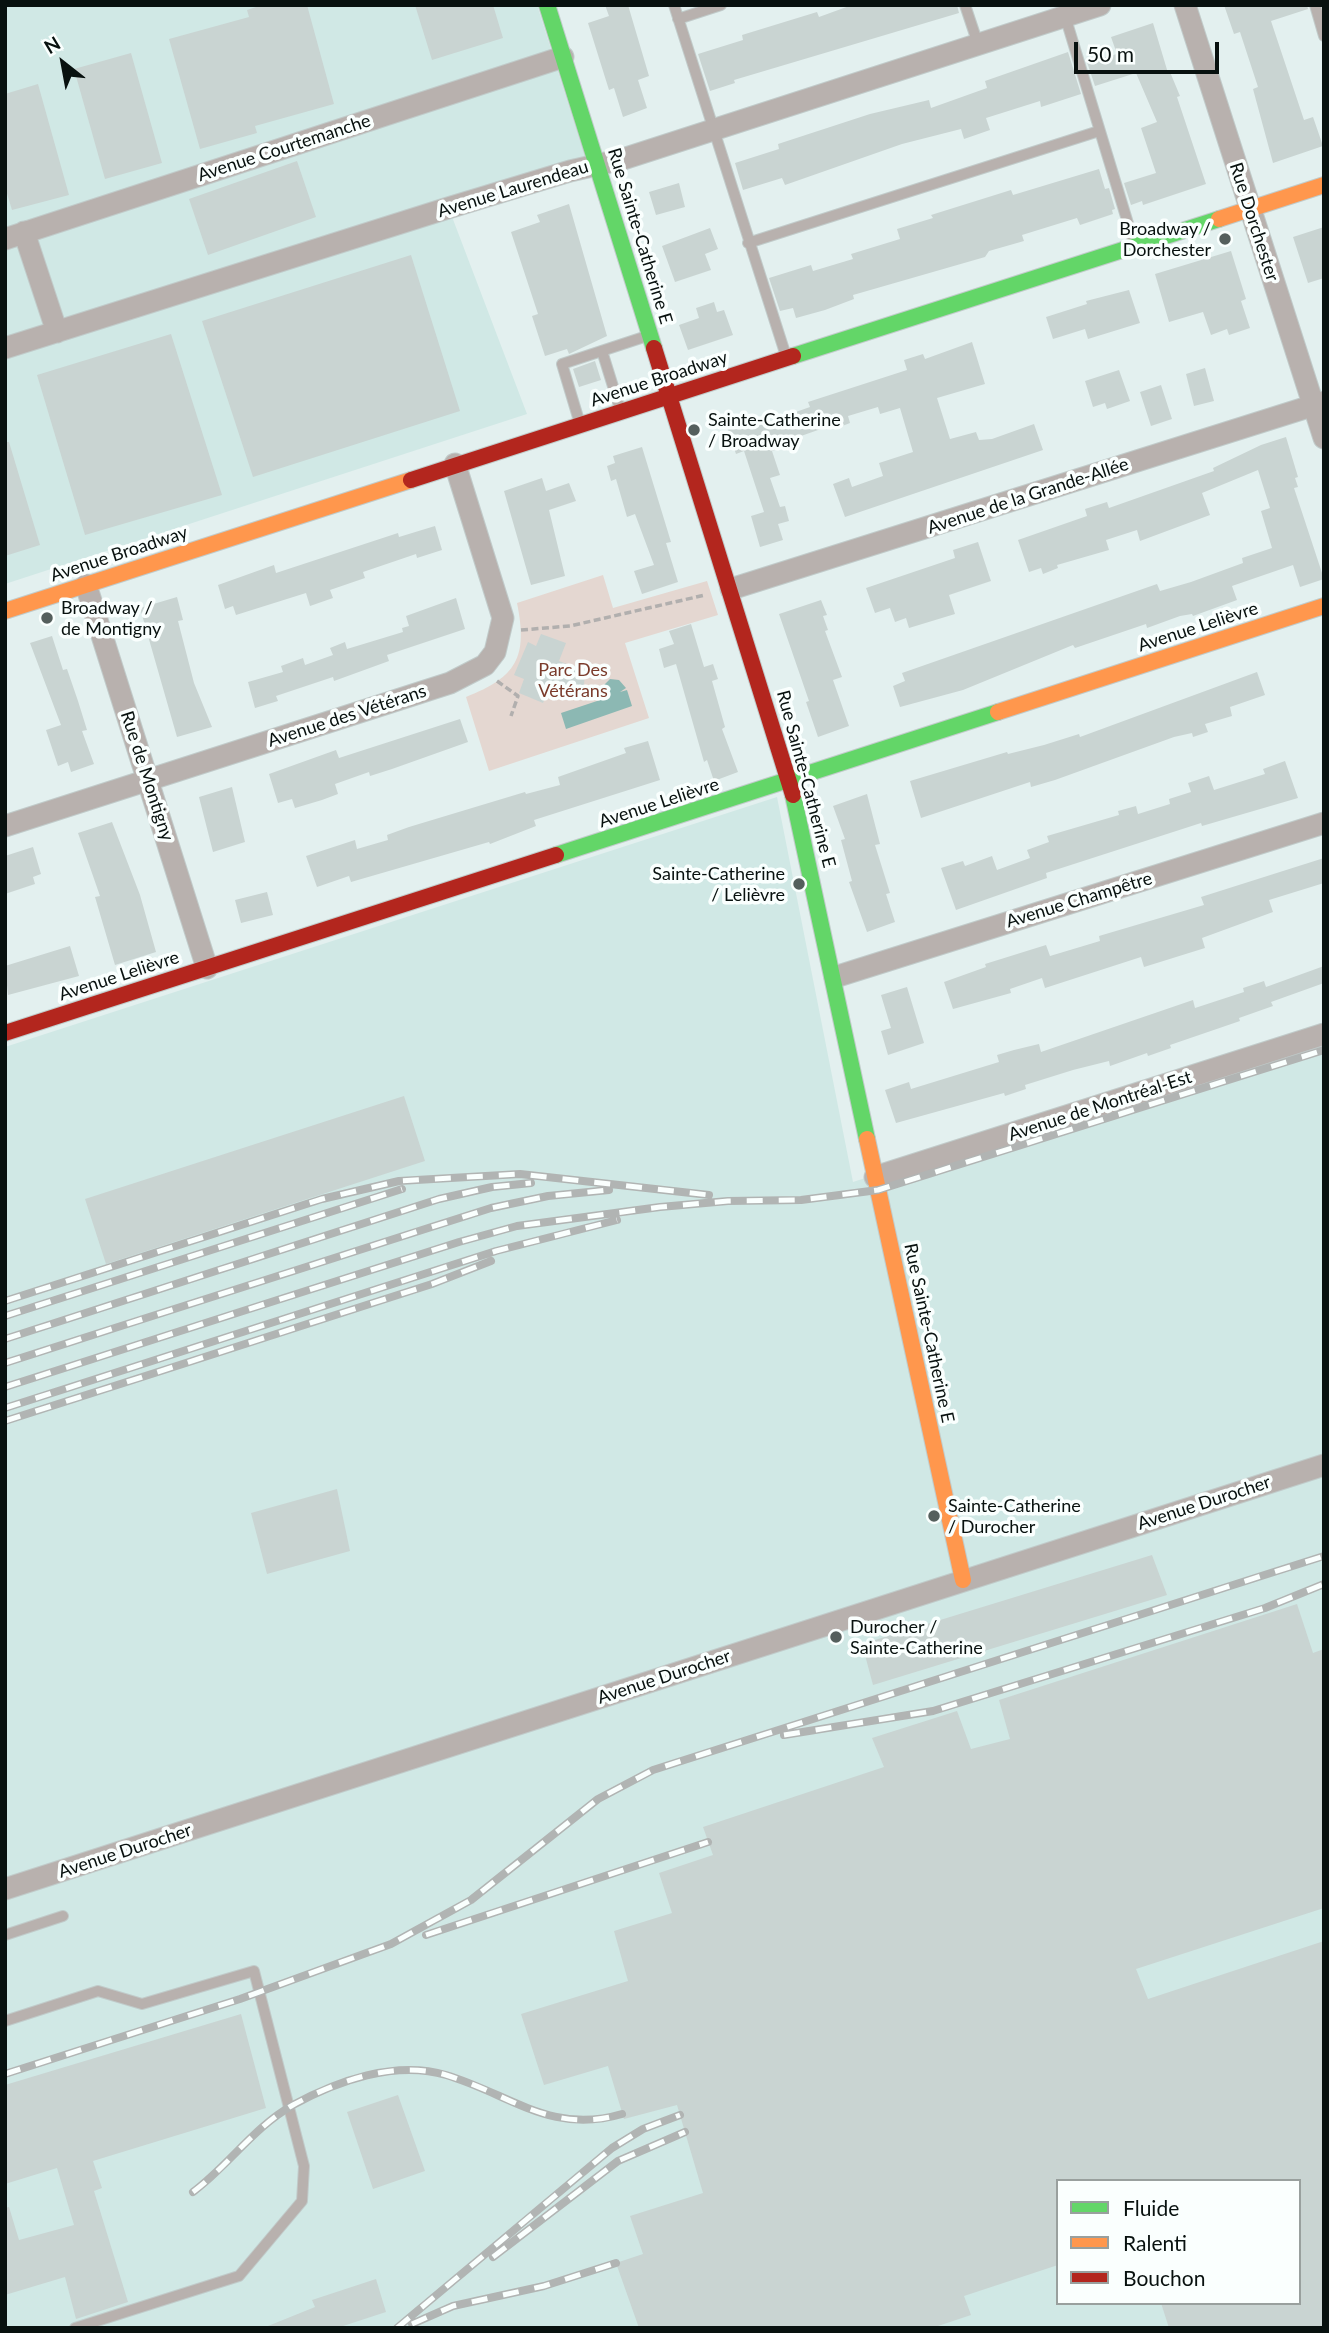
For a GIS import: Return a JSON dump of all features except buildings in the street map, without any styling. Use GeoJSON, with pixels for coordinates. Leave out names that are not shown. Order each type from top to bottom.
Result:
{"type":"FeatureCollection","features":[{"type":"Feature","properties":{"kind":"street","name":"Rue Sainte-Catherine E"},"geometry":{"type":"LineString","coordinates":[[547,5],[790,781],[835,978],[875,1177],[963,1580]]}},
{"type":"Feature","properties":{"kind":"street","name":"Avenue Laurendeau"},"geometry":{"type":"LineString","coordinates":[[5,348],[713,130],[1100,5]]}},
{"type":"Feature","properties":{"kind":"street","name":"Rue Dorchester"},"geometry":{"type":"LineString","coordinates":[[1185,5],[1250,209],[1319,403],[1324,438]]}},
{"type":"Feature","properties":{"kind":"street","name":"Avenue Courtemanche"},"geometry":{"type":"LineString","coordinates":[[15,235],[563,57]]}},
{"type":"Feature","properties":{"kind":"street","name":"Avenue Broadway"},"geometry":{"type":"LineString","coordinates":[[5,611],[1324,184]]}},
{"type":"Feature","properties":{"kind":"street"},"geometry":{"type":"LineString","coordinates":[[15,235],[57,332]]}},
{"type":"Feature","properties":{"kind":"street","name":"Avenue de la Grande-Allée"},"geometry":{"type":"LineString","coordinates":[[731,589],[1319,403]]}},
{"type":"Feature","properties":{"kind":"street"},"geometry":{"type":"LineString","coordinates":[[455,464],[503,618],[495,652],[485,665]]}},
{"type":"Feature","properties":{"kind":"street","name":"Rue de Montigny"},"geometry":{"type":"LineString","coordinates":[[86,585],[207,968]]}},
{"type":"Feature","properties":{"kind":"street","name":"Avenue Lelièvre"},"geometry":{"type":"LineString","coordinates":[[5,1033],[1324,606]]}},
{"type":"Feature","properties":{"kind":"street","name":"Avenue des Vétérans"},"geometry":{"type":"LineString","coordinates":[[5,826],[450,683],[485,665]]}},
{"type":"Feature","properties":{"kind":"street","name":"Avenue Champêtre"},"geometry":{"type":"LineString","coordinates":[[835,978],[1324,823]]}},
{"type":"Feature","properties":{"kind":"street","name":"Avenue de Montréal-Est"},"geometry":{"type":"LineString","coordinates":[[875,1177],[1324,1034]]}},
{"type":"Feature","properties":{"kind":"street","name":"Avenue Durocher"},"geometry":{"type":"LineString","coordinates":[[5,1889],[1324,1465]]}},
{"type":"Feature","properties":{"kind":"lane"},"geometry":{"type":"LineString","coordinates":[[674,5],[786,359]]}},
{"type":"Feature","properties":{"kind":"lane"},"geometry":{"type":"LineString","coordinates":[[678,19],[721,5]]}},
{"type":"Feature","properties":{"kind":"lane"},"geometry":{"type":"LineString","coordinates":[[965,5],[978,44]]}},
{"type":"Feature","properties":{"kind":"lane"},"geometry":{"type":"LineString","coordinates":[[1315,5],[1324,36]]}},
{"type":"Feature","properties":{"kind":"lane"},"geometry":{"type":"LineString","coordinates":[[1065,16],[1135,246]]}},
{"type":"Feature","properties":{"kind":"lane"},"geometry":{"type":"LineString","coordinates":[[748,243],[1099,131]]}},
{"type":"Feature","properties":{"kind":"lane"},"geometry":{"type":"LineString","coordinates":[[581,425],[562,364],[650,335]]}},
{"type":"Feature","properties":{"kind":"lane"},"geometry":{"type":"LineString","coordinates":[[602,351],[621,411]]}},
{"type":"Feature","properties":{"kind":"lane"},"geometry":{"type":"LineString","coordinates":[[5,1935],[63,1916]]}},
{"type":"Feature","properties":{"kind":"lane"},"geometry":{"type":"LineString","coordinates":[[5,2021],[99,1991],[142,2004],[254,1971],[304,2166],[302,2201],[239,2276],[75,2328]]}},
{"type":"Feature","properties":{"kind":"path"},"geometry":{"type":"LineString","coordinates":[[501,629],[530,631],[570,626],[731,589]]}},
{"type":"Feature","properties":{"kind":"path"},"geometry":{"type":"LineString","coordinates":[[485,665],[501,686],[518,696],[511,716]]}},
{"type":"Feature","properties":{"kind":"shaded area"},"geometry":{"type":"Polygon","coordinates":[[[5,5],[537,5],[585,157],[446,201],[527,414],[5,584],[5,5]]]}},
{"type":"Feature","properties":{"kind":"shaded area"},"geometry":{"type":"Polygon","coordinates":[[[777,797],[853,1182],[1324,1028],[1324,2328],[5,2328],[5,1047],[777,797]]]}},
{"type":"Feature","properties":{"kind":"green space","name":"Parc Des Vétérans"},"geometry":{"type":"Polygon","coordinates":[[[603,575],[613,608],[707,581],[718,615],[625,643],[649,718],[489,771],[466,697],[497,681],[515,663],[521,638],[517,603],[603,575]]]}},
{"type":"Feature","properties":{"kind":"water"},"geometry":{"type":"Polygon","coordinates":[[[610,679],[619,680],[626,688],[620,692],[627,690],[632,706],[566,729],[561,713],[606,698],[605,694],[589,700],[589,689],[598,691],[610,679]]]}},
{"type":"Feature","properties":{"kind":"railway"},"geometry":{"type":"LineString","coordinates":[[5,1387],[459,1242],[517,1226],[660,1207],[728,1201],[801,1200],[878,1190],[1324,1050]]}},
{"type":"Feature","properties":{"kind":"railway"},"geometry":{"type":"LineString","coordinates":[[5,1301],[322,1199],[399,1181],[520,1174],[709,1195]]}},
{"type":"Feature","properties":{"kind":"railway"},"geometry":{"type":"LineString","coordinates":[[5,1339],[439,1199],[492,1187],[531,1183]]}},
{"type":"Feature","properties":{"kind":"railway"},"geometry":{"type":"LineString","coordinates":[[5,1316],[402,1189]]}},
{"type":"Feature","properties":{"kind":"railway"},"geometry":{"type":"LineString","coordinates":[[5,1363],[491,1208],[548,1196],[609,1190]]}},
{"type":"Feature","properties":{"kind":"railway"},"geometry":{"type":"LineString","coordinates":[[5,1408],[496,1251],[617,1220]]}},
{"type":"Feature","properties":{"kind":"railway"},"geometry":{"type":"LineString","coordinates":[[5,1421],[432,1284],[491,1261]]}},
{"type":"Feature","properties":{"kind":"railway"},"geometry":{"type":"LineString","coordinates":[[5,2074],[240,1999],[391,1944],[471,1900],[598,1799],[653,1770],[1324,1556]]}},
{"type":"Feature","properties":{"kind":"railway"},"geometry":{"type":"LineString","coordinates":[[784,1735],[933,1711],[1265,1608],[1324,1584]]}},
{"type":"Feature","properties":{"kind":"railway"},"geometry":{"type":"LineString","coordinates":[[426,1935],[708,1842]]}},
{"type":"Feature","properties":{"kind":"railway"},"geometry":{"type":"LineString","coordinates":[[193,2192],[279,2114],[328,2088],[367,2075],[407,2070],[427,2071],[469,2083],[531,2110],[552,2116],[597,2119],[622,2114]]}},
{"type":"Feature","properties":{"kind":"railway"},"geometry":{"type":"LineString","coordinates":[[397,2328],[612,2148],[643,2129],[680,2115]]}},
{"type":"Feature","properties":{"kind":"railway"},"geometry":{"type":"LineString","coordinates":[[493,2257],[618,2161],[685,2132]]}},
{"type":"Feature","properties":{"kind":"railway"},"geometry":{"type":"LineString","coordinates":[[412,2324],[453,2306],[544,2286],[616,2263]]}},
{"type":"Feature","properties":{"kind":"traffic: fast"},"geometry":{"type":"LineString","coordinates":[[547,5],[654,348]]}},
{"type":"Feature","properties":{"kind":"traffic: fast"},"geometry":{"type":"LineString","coordinates":[[793,356],[1219,219]]}},
{"type":"Feature","properties":{"kind":"traffic: fast"},"geometry":{"type":"LineString","coordinates":[[556,855],[998,712]]}},
{"type":"Feature","properties":{"kind":"traffic: fast"},"geometry":{"type":"LineString","coordinates":[[793,795],[867,1139]]}},
{"type":"Feature","properties":{"kind":"traffic: slow"},"geometry":{"type":"LineString","coordinates":[[1219,219],[1324,185]]}},
{"type":"Feature","properties":{"kind":"traffic: slow"},"geometry":{"type":"LineString","coordinates":[[5,611],[411,480]]}},
{"type":"Feature","properties":{"kind":"traffic: slow"},"geometry":{"type":"LineString","coordinates":[[998,712],[1324,606]]}},
{"type":"Feature","properties":{"kind":"traffic: slow"},"geometry":{"type":"LineString","coordinates":[[867,1139],[963,1580]]}},
{"type":"Feature","properties":{"kind":"traffic: jam"},"geometry":{"type":"LineString","coordinates":[[654,348],[793,795]]}},
{"type":"Feature","properties":{"kind":"traffic: jam"},"geometry":{"type":"LineString","coordinates":[[411,480],[793,356]]}},
{"type":"Feature","properties":{"kind":"traffic: jam"},"geometry":{"type":"LineString","coordinates":[[5,1033],[556,855]]}},
{"type":"Feature","properties":{"kind":"place","name":"Broadway / Dorchester"},"geometry":{"type":"Point","coordinates":[1225,239]}},
{"type":"Feature","properties":{"kind":"place","name":"Sainte-Catherine / Broadway"},"geometry":{"type":"Point","coordinates":[694,430]}},
{"type":"Feature","properties":{"kind":"place","name":"Broadway / de Montigny"},"geometry":{"type":"Point","coordinates":[47,618]}},
{"type":"Feature","properties":{"kind":"place","name":"Sainte-Catherine / Lelièvre"},"geometry":{"type":"Point","coordinates":[799,884]}},
{"type":"Feature","properties":{"kind":"place","name":"Sainte-Catherine / Durocher"},"geometry":{"type":"Point","coordinates":[934,1516]}},
{"type":"Feature","properties":{"kind":"place","name":"Durocher / Sainte-Catherine"},"geometry":{"type":"Point","coordinates":[836,1637]}}]}
